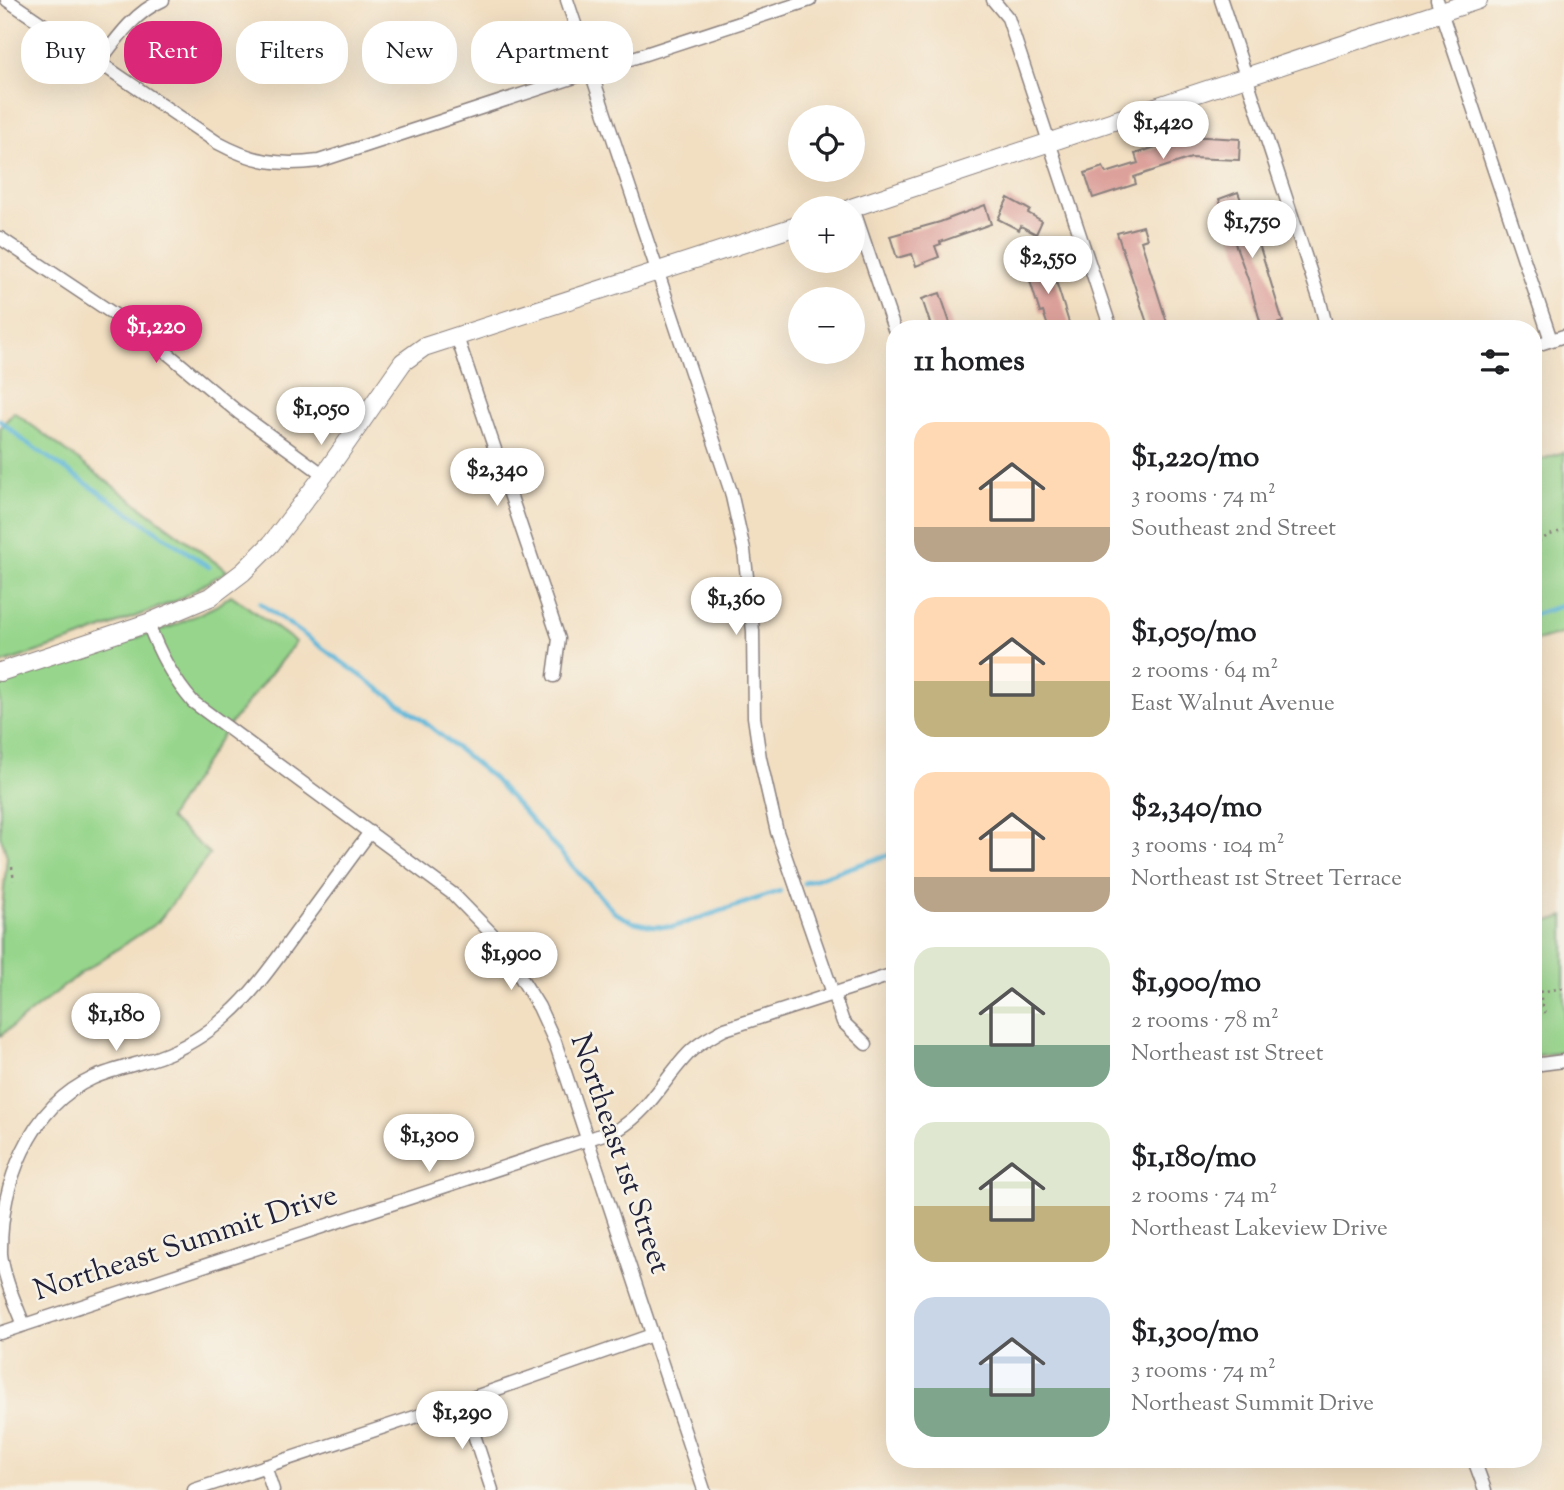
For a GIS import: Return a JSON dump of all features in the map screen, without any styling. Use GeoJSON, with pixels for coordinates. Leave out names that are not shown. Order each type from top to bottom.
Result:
{"type":"FeatureCollection","features":[{"type":"Feature","properties":{"kind":"street"},"geometry":{"type":"LineString","coordinates":[[7,0],[39,21]]}},
{"type":"Feature","properties":{"kind":"street"},"geometry":{"type":"LineString","coordinates":[[110,48],[123,30],[152,5],[163,0]]}},
{"type":"Feature","properties":{"kind":"street"},"geometry":{"type":"LineString","coordinates":[[567,0],[574,21]]}},
{"type":"Feature","properties":{"kind":"street"},"geometry":{"type":"LineString","coordinates":[[633,60],[810,0]]}},
{"type":"Feature","properties":{"kind":"street"},"geometry":{"type":"LineString","coordinates":[[993,0],[1008,18],[1108,320]]}},
{"type":"Feature","properties":{"kind":"street"},"geometry":{"type":"LineString","coordinates":[[1221,0],[1325,320]]}},
{"type":"Feature","properties":{"kind":"street"},"geometry":{"type":"LineString","coordinates":[[865,204],[1245,77],[1439,6],[1478,0]]}},
{"type":"Feature","properties":{"kind":"street"},"geometry":{"type":"LineString","coordinates":[[1439,6],[1558,338]]}},
{"type":"Feature","properties":{"kind":"street"},"geometry":{"type":"LineString","coordinates":[[110,68],[218,143],[245,157],[288,165],[319,161],[561,84]]}},
{"type":"Feature","properties":{"kind":"street"},"geometry":{"type":"LineString","coordinates":[[595,84],[732,492],[744,550],[752,631],[754,717],[760,758],[777,832],[843,1022],[866,1044]]}},
{"type":"Feature","properties":{"kind":"street"},"geometry":{"type":"LineString","coordinates":[[0,672],[148,623],[210,597],[243,572],[271,544],[324,475],[403,362],[424,347],[788,229]]}},
{"type":"Feature","properties":{"kind":"street"},"geometry":{"type":"LineString","coordinates":[[0,239],[148,337],[239,413],[324,475]]}},
{"type":"Feature","properties":{"kind":"street"},"geometry":{"type":"LineString","coordinates":[[865,245],[891,320]]}},
{"type":"Feature","properties":{"kind":"street"},"geometry":{"type":"LineString","coordinates":[[457,337],[559,639],[554,676]]}},
{"type":"Feature","properties":{"kind":"street","name":"Northeast 1st Street"},"geometry":{"type":"LineString","coordinates":[[148,623],[161,657],[193,702],[453,894],[497,939],[539,1007],[555,1042],[704,1490]]}},
{"type":"Feature","properties":{"kind":"street"},"geometry":{"type":"LineString","coordinates":[[23,1325],[7,1282],[0,1253],[0,1221],[5,1184],[22,1146],[40,1119],[63,1098],[92,1078],[162,1056],[190,1043],[226,1017],[256,987],[370,831]]}},
{"type":"Feature","properties":{"kind":"street","name":"Northeast Summit Drive"},"geometry":{"type":"LineString","coordinates":[[0,1333],[619,1129],[636,1118],[650,1104],[688,1054],[701,1042],[725,1029],[886,977]]}},
{"type":"Feature","properties":{"kind":"street"},"geometry":{"type":"LineString","coordinates":[[1542,1064],[1564,1061]]}},
{"type":"Feature","properties":{"kind":"street"},"geometry":{"type":"LineString","coordinates":[[194,1490],[652,1335]]}},
{"type":"Feature","properties":{"kind":"street"},"geometry":{"type":"LineString","coordinates":[[463,1401],[492,1490]]}},
{"type":"Feature","properties":{"kind":"street"},"geometry":{"type":"LineString","coordinates":[[265,1466],[273,1490]]}},
{"type":"Feature","properties":{"kind":"street"},"geometry":{"type":"LineString","coordinates":[[1477,1468],[1485,1490]]}},
{"type":"Feature","properties":{"kind":"path"},"geometry":{"type":"LineString","coordinates":[[1542,540],[1564,530]]}},
{"type":"Feature","properties":{"kind":"path"},"geometry":{"type":"LineString","coordinates":[[12,866],[14,881]]}},
{"type":"Feature","properties":{"kind":"path"},"geometry":{"type":"LineString","coordinates":[[1542,991],[1564,988]]}},
{"type":"Feature","properties":{"kind":"path"},"geometry":{"type":"LineString","coordinates":[[1542,1002],[1545,1014]]}},
{"type":"Feature","properties":{"kind":"green space"},"geometry":{"type":"Polygon","coordinates":[[[14,412],[227,571],[176,601],[0,664],[0,428],[14,412]]]}},
{"type":"Feature","properties":{"kind":"green space"},"geometry":{"type":"Polygon","coordinates":[[[1564,452],[1564,633],[1542,639],[1542,459],[1564,452]]]}},
{"type":"Feature","properties":{"kind":"green space"},"geometry":{"type":"Polygon","coordinates":[[[231,595],[296,642],[227,728],[169,818],[210,854],[158,922],[80,974],[0,1036],[0,933],[7,856],[0,835],[0,682],[173,626],[216,606],[231,595]]]}},
{"type":"Feature","properties":{"kind":"green space"},"geometry":{"type":"Polygon","coordinates":[[[1564,916],[1564,1052],[1542,1055],[1542,923],[1564,916]]]}},
{"type":"Feature","properties":{"kind":"building"},"geometry":{"type":"Polygon","coordinates":[[[1188,136],[1240,139],[1239,160],[1191,158],[1134,177],[1136,184],[1093,198],[1085,173],[1103,167],[1106,173],[1138,163],[1135,154],[1188,136]]]}},
{"type":"Feature","properties":{"kind":"building"},"geometry":{"type":"Polygon","coordinates":[[[1238,192],[1248,219],[1251,218],[1282,320],[1260,320],[1219,199],[1238,192]]]}},
{"type":"Feature","properties":{"kind":"building"},"geometry":{"type":"Polygon","coordinates":[[[1008,198],[1030,210],[1028,213],[1042,221],[1036,234],[1021,226],[1019,230],[998,219],[1008,198]]]}},
{"type":"Feature","properties":{"kind":"building"},"geometry":{"type":"Polygon","coordinates":[[[985,205],[991,224],[940,242],[941,244],[935,246],[939,257],[916,266],[912,254],[897,258],[890,236],[940,222],[985,205]]]}},
{"type":"Feature","properties":{"kind":"building"},"geometry":{"type":"Polygon","coordinates":[[[1143,226],[1147,239],[1141,241],[1166,320],[1146,320],[1117,233],[1143,226]]]}},
{"type":"Feature","properties":{"kind":"building"},"geometry":{"type":"Polygon","coordinates":[[[1048,261],[1068,320],[1046,320],[1043,312],[1040,313],[1026,268],[1048,261]]]}},
{"type":"Feature","properties":{"kind":"building"},"geometry":{"type":"Polygon","coordinates":[[[940,293],[949,320],[929,320],[922,299],[940,293]]]}},
{"type":"Feature","properties":{"kind":"waterway"},"geometry":{"type":"LineString","coordinates":[[0,420],[24,441],[209,567]]}},
{"type":"Feature","properties":{"kind":"waterway"},"geometry":{"type":"LineString","coordinates":[[260,603],[421,719],[492,777],[615,913],[633,922],[673,927],[780,891]]}},
{"type":"Feature","properties":{"kind":"waterway"},"geometry":{"type":"LineString","coordinates":[[1542,612],[1564,605]]}},
{"type":"Feature","properties":{"kind":"waterway"},"geometry":{"type":"LineString","coordinates":[[804,883],[886,856]]}}]}
